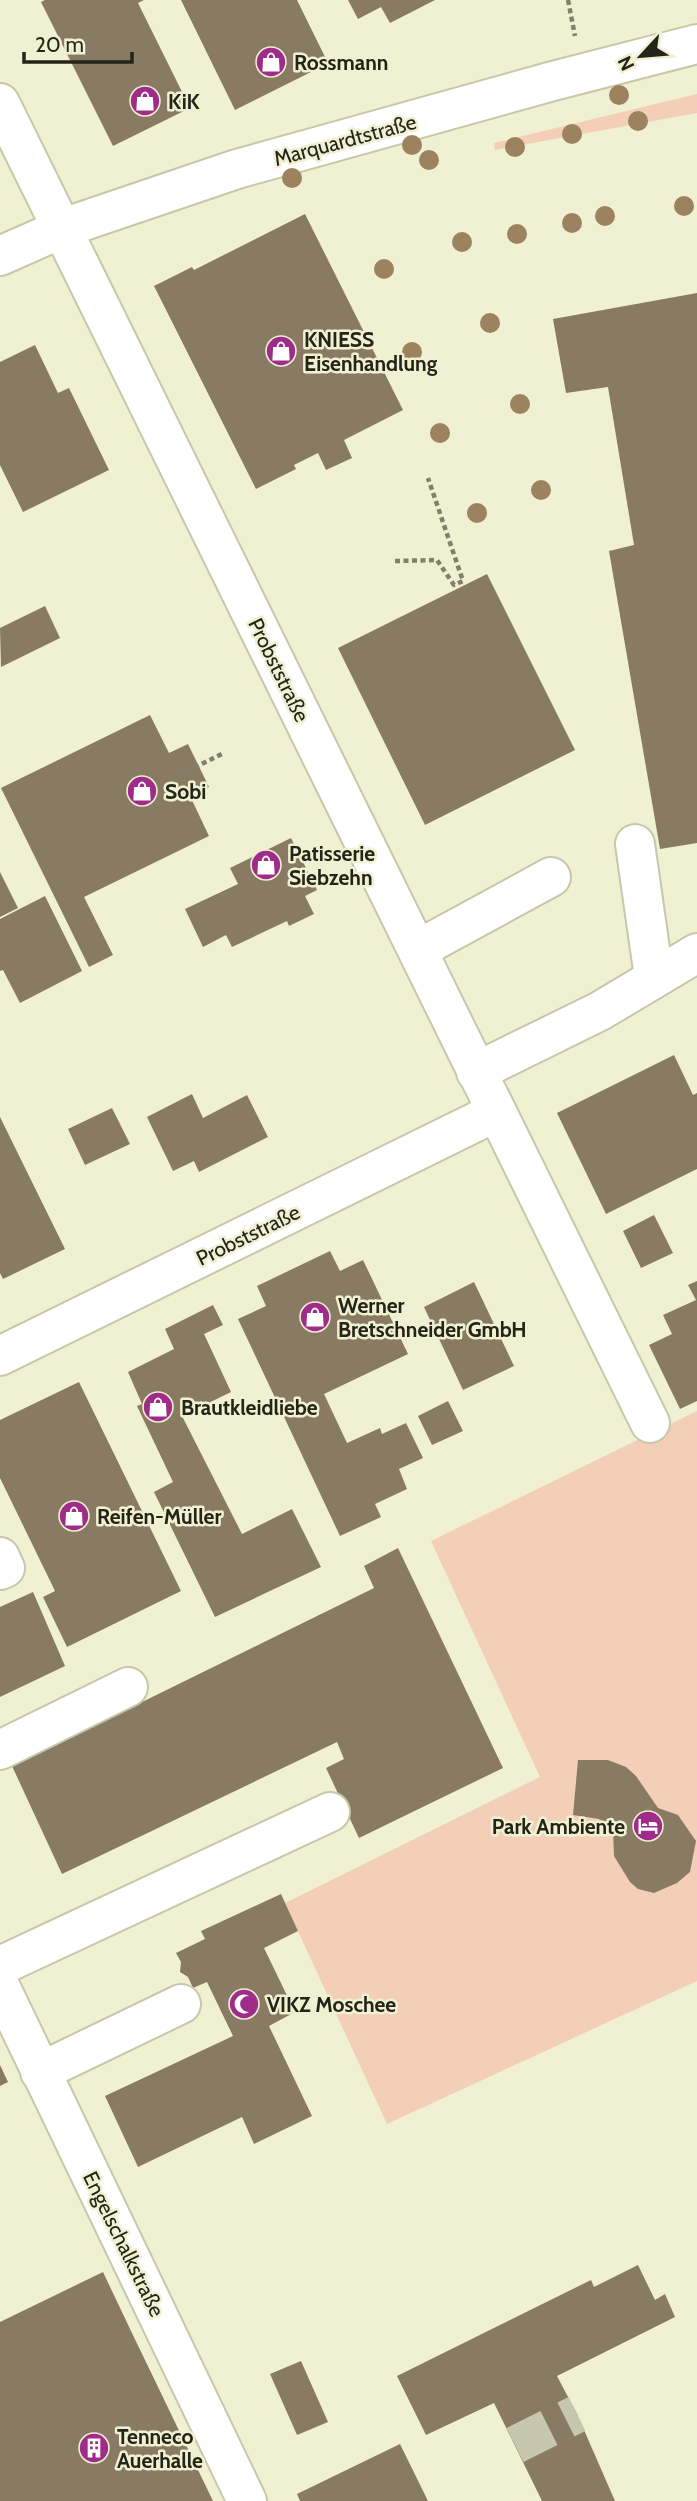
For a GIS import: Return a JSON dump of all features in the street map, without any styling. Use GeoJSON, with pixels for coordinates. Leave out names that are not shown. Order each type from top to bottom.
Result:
{"type":"FeatureCollection","features":[{"type":"Feature","properties":{"kind":"street","name":"Marquardtstraße"},"geometry":{"type":"LineString","coordinates":[[0,256],[63,228],[237,169],[459,125],[553,81],[697,44]]}},
{"type":"Feature","properties":{"kind":"street","name":"Probststraße"},"geometry":{"type":"LineString","coordinates":[[0,103],[650,1423]]}},
{"type":"Feature","properties":{"kind":"street"},"geometry":{"type":"LineString","coordinates":[[635,844],[654,977]]}},
{"type":"Feature","properties":{"kind":"street"},"geometry":{"type":"LineString","coordinates":[[416,950],[551,877]]}},
{"type":"Feature","properties":{"kind":"street"},"geometry":{"type":"LineString","coordinates":[[476,1072],[600,1011],[697,953]]}},
{"type":"Feature","properties":{"kind":"street","name":"Probststraße"},"geometry":{"type":"LineString","coordinates":[[0,1356],[496,1112]]}},
{"type":"Feature","properties":{"kind":"street"},"geometry":{"type":"LineString","coordinates":[[0,1557],[5,1568],[0,1570]]}},
{"type":"Feature","properties":{"kind":"street"},"geometry":{"type":"LineString","coordinates":[[0,1750],[128,1687]]}},
{"type":"Feature","properties":{"kind":"street"},"geometry":{"type":"LineString","coordinates":[[0,1966],[330,1812]]}},
{"type":"Feature","properties":{"kind":"street","name":"Engelschalkstraße"},"geometry":{"type":"LineString","coordinates":[[0,1986],[247,2501]]}},
{"type":"Feature","properties":{"kind":"street"},"geometry":{"type":"LineString","coordinates":[[40,2072],[181,2004]]}},
{"type":"Feature","properties":{"kind":"path"},"geometry":{"type":"LineString","coordinates":[[568,0],[577,44]]}},
{"type":"Feature","properties":{"kind":"path"},"geometry":{"type":"LineString","coordinates":[[394,561],[437,560],[454,585],[463,581],[428,478]]}},
{"type":"Feature","properties":{"kind":"path"},"geometry":{"type":"LineString","coordinates":[[179,775],[224,753]]}},
{"type":"Feature","properties":{"kind":"shaded area"},"geometry":{"type":"Polygon","coordinates":[[[697,94],[697,113],[495,150],[494,143],[697,94]]]}},
{"type":"Feature","properties":{"kind":"shaded area"},"geometry":{"type":"Polygon","coordinates":[[[697,1411],[697,1981],[387,2124],[285,1903],[540,1777],[431,1541],[697,1411]]]}},
{"type":"Feature","properties":{"kind":"building"},"geometry":{"type":"Polygon","coordinates":[[[144,0],[138,3],[190,108],[113,146],[41,2],[144,0]]]}},
{"type":"Feature","properties":{"kind":"building"},"geometry":{"type":"Polygon","coordinates":[[[181,0],[297,0],[326,59],[311,66],[313,71],[235,110],[181,0]]]}},
{"type":"Feature","properties":{"kind":"building"},"geometry":{"type":"Polygon","coordinates":[[[348,0],[435,0],[390,23],[381,7],[358,19],[348,0]]]}},
{"type":"Feature","properties":{"kind":"building"},"geometry":{"type":"Polygon","coordinates":[[[305,214],[403,410],[344,440],[352,458],[326,470],[318,453],[294,465],[296,469],[256,489],[154,286],[192,267],[194,270],[305,214]]]}},
{"type":"Feature","properties":{"kind":"building"},"geometry":{"type":"Polygon","coordinates":[[[697,293],[697,843],[660,849],[609,551],[634,545],[608,387],[566,393],[553,319],[697,293]]]}},
{"type":"Feature","properties":{"kind":"building"},"geometry":{"type":"Polygon","coordinates":[[[35,345],[58,393],[69,388],[109,470],[23,512],[0,465],[0,362],[35,345]]]}},
{"type":"Feature","properties":{"kind":"building"},"geometry":{"type":"Polygon","coordinates":[[[487,574],[575,750],[425,825],[338,648],[487,574]]]}},
{"type":"Feature","properties":{"kind":"building"},"geometry":{"type":"Polygon","coordinates":[[[45,606],[60,638],[1,667],[0,628],[45,606]]]}},
{"type":"Feature","properties":{"kind":"building"},"geometry":{"type":"Polygon","coordinates":[[[150,715],[169,753],[188,744],[209,787],[190,796],[209,836],[84,897],[113,955],[89,967],[1,788],[150,715]]]}},
{"type":"Feature","properties":{"kind":"building"},"geometry":{"type":"Polygon","coordinates":[[[291,838],[317,890],[305,896],[314,914],[289,926],[287,921],[232,947],[226,935],[203,947],[185,909],[238,884],[230,868],[291,838]]]}},
{"type":"Feature","properties":{"kind":"building"},"geometry":{"type":"Polygon","coordinates":[[[0,872],[18,908],[0,917],[0,872]]]}},
{"type":"Feature","properties":{"kind":"building"},"geometry":{"type":"Polygon","coordinates":[[[45,896],[82,971],[20,1003],[3,970],[0,971],[0,919],[45,896]]]}},
{"type":"Feature","properties":{"kind":"building"},"geometry":{"type":"Polygon","coordinates":[[[674,1055],[693,1095],[697,1093],[697,1169],[606,1214],[557,1113],[674,1055]]]}},
{"type":"Feature","properties":{"kind":"building"},"geometry":{"type":"Polygon","coordinates":[[[192,1094],[203,1118],[247,1095],[268,1137],[199,1172],[194,1161],[173,1171],[147,1117],[192,1094]]]}},
{"type":"Feature","properties":{"kind":"building"},"geometry":{"type":"Polygon","coordinates":[[[112,1108],[130,1144],[85,1165],[68,1129],[112,1108]]]}},
{"type":"Feature","properties":{"kind":"building"},"geometry":{"type":"Polygon","coordinates":[[[0,1117],[65,1249],[3,1279],[0,1273],[0,1117]]]}},
{"type":"Feature","properties":{"kind":"building"},"geometry":{"type":"Polygon","coordinates":[[[654,1215],[673,1253],[641,1268],[623,1231],[654,1215]]]}},
{"type":"Feature","properties":{"kind":"building"},"geometry":{"type":"Polygon","coordinates":[[[330,1251],[340,1271],[363,1260],[408,1354],[324,1394],[347,1443],[380,1428],[382,1434],[406,1423],[423,1458],[399,1469],[407,1489],[375,1504],[381,1517],[340,1536],[238,1319],[266,1306],[257,1286],[330,1251]]]}},
{"type":"Feature","properties":{"kind":"building"},"geometry":{"type":"Polygon","coordinates":[[[697,1281],[697,1401],[680,1409],[649,1345],[672,1334],[663,1315],[696,1300],[688,1285],[697,1281]]]}},
{"type":"Feature","properties":{"kind":"building"},"geometry":{"type":"Polygon","coordinates":[[[474,1282],[514,1366],[463,1390],[424,1307],[474,1282]]]}},
{"type":"Feature","properties":{"kind":"building"},"geometry":{"type":"Polygon","coordinates":[[[213,1305],[223,1325],[204,1334],[231,1392],[182,1416],[242,1534],[292,1509],[321,1567],[215,1617],[154,1492],[173,1482],[137,1406],[142,1404],[128,1372],[174,1349],[165,1329],[213,1305]]]}},
{"type":"Feature","properties":{"kind":"building"},"geometry":{"type":"Polygon","coordinates":[[[79,1382],[181,1591],[67,1647],[43,1597],[55,1591],[0,1478],[0,1420],[79,1382]]]}},
{"type":"Feature","properties":{"kind":"building"},"geometry":{"type":"Polygon","coordinates":[[[448,1401],[463,1431],[432,1445],[418,1416],[448,1401]]]}},
{"type":"Feature","properties":{"kind":"building"},"geometry":{"type":"Polygon","coordinates":[[[398,1548],[503,1768],[359,1838],[326,1768],[344,1759],[337,1742],[62,1874],[12,1766],[374,1588],[364,1566],[398,1548]]]}},
{"type":"Feature","properties":{"kind":"building"},"geometry":{"type":"Polygon","coordinates":[[[33,1592],[65,1666],[0,1697],[0,1607],[33,1592]]]}},
{"type":"Feature","properties":{"kind":"building","name":"Park Ambiente"},"geometry":{"type":"Polygon","coordinates":[[[578,1760],[608,1760],[626,1767],[636,1776],[658,1808],[678,1815],[696,1841],[690,1872],[677,1883],[654,1893],[638,1889],[630,1882],[614,1856],[613,1829],[599,1819],[573,1815],[578,1760]]]}},
{"type":"Feature","properties":{"kind":"building"},"geometry":{"type":"Polygon","coordinates":[[[281,1894],[298,1931],[264,1948],[295,2012],[269,2026],[312,2116],[254,2144],[242,2117],[138,2167],[105,2096],[233,2036],[207,1982],[193,1988],[188,1977],[180,1972],[181,1962],[176,1953],[205,1939],[201,1931],[281,1894]]]}},
{"type":"Feature","properties":{"kind":"building"},"geometry":{"type":"Polygon","coordinates":[[[0,2065],[8,2082],[0,2086],[0,2065]]]}},
{"type":"Feature","properties":{"kind":"building"},"geometry":{"type":"Polygon","coordinates":[[[638,2265],[655,2300],[665,2294],[675,2317],[557,2376],[577,2414],[615,2501],[542,2501],[494,2403],[426,2435],[397,2376],[591,2280],[594,2287],[638,2265]]]}},
{"type":"Feature","properties":{"kind":"building","name":"Tenneco Auerhalle"},"geometry":{"type":"Polygon","coordinates":[[[103,2272],[213,2501],[0,2501],[0,2322],[103,2272]]]}},
{"type":"Feature","properties":{"kind":"building"},"geometry":{"type":"Polygon","coordinates":[[[301,2361],[328,2422],[297,2435],[270,2374],[301,2361]]]}},
{"type":"Feature","properties":{"kind":"building"},"geometry":{"type":"Polygon","coordinates":[[[400,2444],[428,2501],[300,2501],[297,2494],[400,2444]]]}},
{"type":"Feature","properties":{"kind":"tunnel"},"geometry":{"type":"LineString","coordinates":[[515,2445],[577,2414]]}},
{"type":"Feature","properties":{"kind":"place","name":"Rossmann"},"geometry":{"type":"Point","coordinates":[271,62]}},
{"type":"Feature","properties":{"kind":"place","name":"KiK"},"geometry":{"type":"Point","coordinates":[145,101]}},
{"type":"Feature","properties":{"kind":"place","name":"KNIESS Eisenhandlung"},"geometry":{"type":"Point","coordinates":[281,351]}},
{"type":"Feature","properties":{"kind":"place","name":"Sobi"},"geometry":{"type":"Point","coordinates":[142,791]}},
{"type":"Feature","properties":{"kind":"place","name":"Patisserie Siebzehn"},"geometry":{"type":"Point","coordinates":[266,865]}},
{"type":"Feature","properties":{"kind":"place","name":"Werner Bretschneider GmbH"},"geometry":{"type":"Point","coordinates":[315,1317]}},
{"type":"Feature","properties":{"kind":"place","name":"Brautkleidliebe"},"geometry":{"type":"Point","coordinates":[158,1407]}},
{"type":"Feature","properties":{"kind":"place","name":"Reifen-Müller"},"geometry":{"type":"Point","coordinates":[74,1516]}},
{"type":"Feature","properties":{"kind":"place","name":"Park Ambiente"},"geometry":{"type":"Point","coordinates":[648,1826]}},
{"type":"Feature","properties":{"kind":"place","name":"VIKZ Moschee"},"geometry":{"type":"Point","coordinates":[244,2004]}},
{"type":"Feature","properties":{"kind":"place","name":"Tenneco Auerhalle"},"geometry":{"type":"Point","coordinates":[94,2448]}}]}
